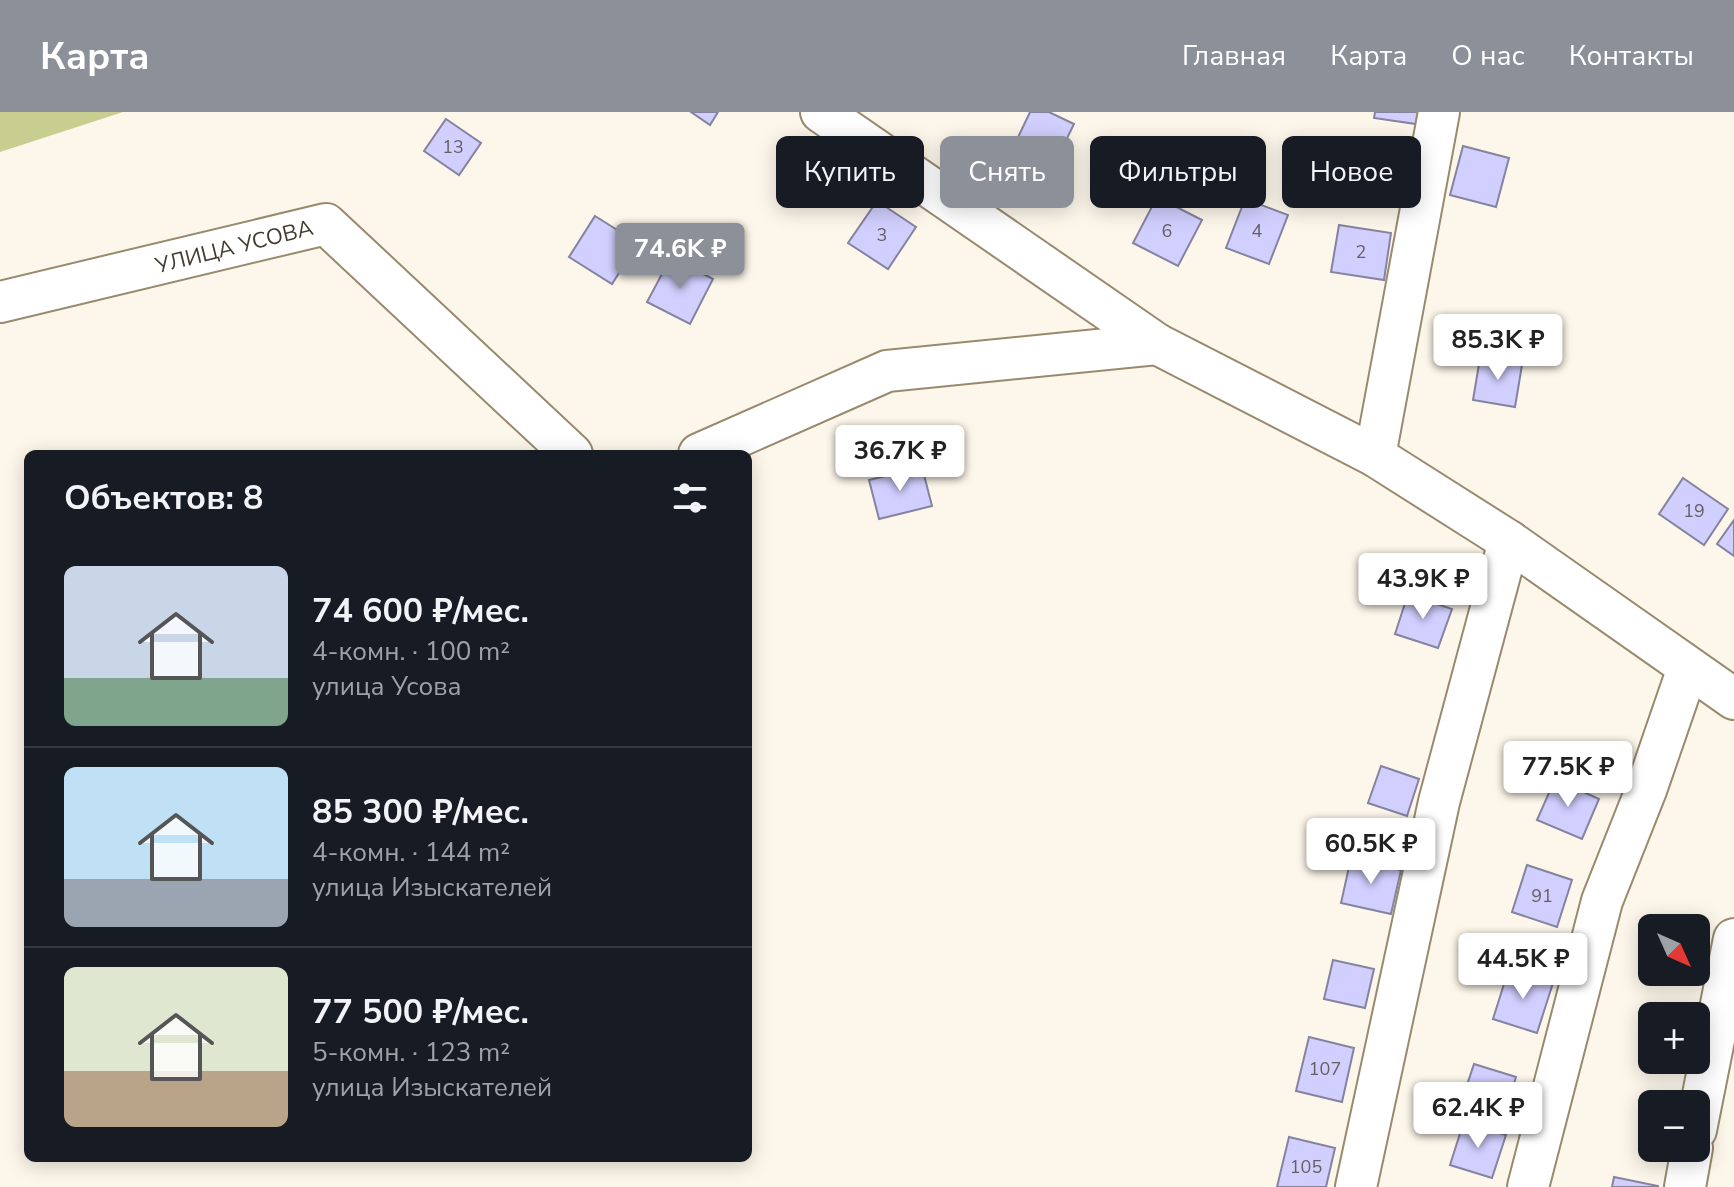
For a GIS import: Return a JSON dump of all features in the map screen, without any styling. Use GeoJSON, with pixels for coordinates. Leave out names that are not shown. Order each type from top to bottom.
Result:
{"type":"FeatureCollection","features":[{"type":"Feature","properties":{"kind":"street"},"geometry":{"type":"LineString","coordinates":[[821,112],[1157,344],[1375,456],[1509,541],[1734,699]]}},
{"type":"Feature","properties":{"kind":"street"},"geometry":{"type":"LineString","coordinates":[[1375,456],[1439,112]]}},
{"type":"Feature","properties":{"kind":"street","name":"УЛИЦА УСОВА"},"geometry":{"type":"LineString","coordinates":[[0,302],[326,224],[568,450]]}},
{"type":"Feature","properties":{"kind":"street"},"geometry":{"type":"LineString","coordinates":[[708,450],[887,371],[1157,344]]}},
{"type":"Feature","properties":{"kind":"street"},"geometry":{"type":"LineString","coordinates":[[1356,1187],[1439,802],[1509,541]]}},
{"type":"Feature","properties":{"kind":"street"},"geometry":{"type":"LineString","coordinates":[[1528,1187],[1602,901],[1646,790],[1688,668]]}},
{"type":"Feature","properties":{"kind":"street"},"geometry":{"type":"LineString","coordinates":[[1704,1090],[1734,939]]}},
{"type":"Feature","properties":{"kind":"street"},"geometry":{"type":"LineString","coordinates":[[1685,1187],[1689,1162]]}},
{"type":"Feature","properties":{"kind":"green space"},"geometry":{"type":"Polygon","coordinates":[[[0,112],[123,112],[0,152],[0,112]]]}},
{"type":"Feature","properties":{"kind":"building"},"geometry":{"type":"Polygon","coordinates":[[[691,112],[718,112],[710,125],[691,112]]]}},
{"type":"Feature","properties":{"kind":"building"},"geometry":{"type":"Polygon","coordinates":[[[1030,112],[1049,112],[1074,124],[1068,136],[1019,136],[1030,112]]]}},
{"type":"Feature","properties":{"kind":"building"},"geometry":{"type":"Polygon","coordinates":[[[1375,112],[1418,112],[1416,124],[1374,118],[1375,112]]]}},
{"type":"Feature","properties":{"kind":"building"},"geometry":{"type":"Polygon","coordinates":[[[446,119],[481,143],[459,175],[424,151],[446,119]]]}},
{"type":"Feature","properties":{"kind":"building"},"geometry":{"type":"Polygon","coordinates":[[[1463,146],[1509,158],[1496,207],[1450,195],[1463,146]]]}},
{"type":"Feature","properties":{"kind":"building"},"geometry":{"type":"Polygon","coordinates":[[[1266,207],[1288,215],[1269,264],[1226,248],[1242,208],[1266,207]]]}},
{"type":"Feature","properties":{"kind":"building"},"geometry":{"type":"Polygon","coordinates":[[[872,208],[888,208],[916,227],[888,269],[848,243],[872,208]]]}},
{"type":"Feature","properties":{"kind":"building"},"geometry":{"type":"Polygon","coordinates":[[[1151,208],[1179,208],[1202,220],[1178,266],[1133,243],[1151,208]]]}},
{"type":"Feature","properties":{"kind":"building"},"geometry":{"type":"Polygon","coordinates":[[[595,216],[638,243],[612,284],[569,257],[595,216]]]}},
{"type":"Feature","properties":{"kind":"building"},"geometry":{"type":"Polygon","coordinates":[[[1339,225],[1391,233],[1384,280],[1331,272],[1339,225]]]}},
{"type":"Feature","properties":{"kind":"building"},"geometry":{"type":"Polygon","coordinates":[[[671,257],[713,279],[690,324],[647,302],[671,257]]]}},
{"type":"Feature","properties":{"kind":"building"},"geometry":{"type":"Polygon","coordinates":[[[1480,358],[1522,365],[1515,407],[1473,400],[1480,358]]]}},
{"type":"Feature","properties":{"kind":"building"},"geometry":{"type":"Polygon","coordinates":[[[922,467],[932,506],[879,519],[869,480],[922,467]]]}},
{"type":"Feature","properties":{"kind":"building"},"geometry":{"type":"Polygon","coordinates":[[[1683,478],[1728,509],[1704,545],[1659,514],[1683,478]]]}},
{"type":"Feature","properties":{"kind":"building"},"geometry":{"type":"Polygon","coordinates":[[[1734,520],[1734,556],[1717,544],[1734,520]]]}},
{"type":"Feature","properties":{"kind":"building"},"geometry":{"type":"Polygon","coordinates":[[[1408,594],[1452,609],[1438,648],[1395,634],[1408,594]]]}},
{"type":"Feature","properties":{"kind":"building"},"geometry":{"type":"Polygon","coordinates":[[[1381,766],[1419,779],[1407,816],[1368,803],[1381,766]]]}},
{"type":"Feature","properties":{"kind":"building"},"geometry":{"type":"Polygon","coordinates":[[[1555,779],[1599,799],[1582,839],[1537,820],[1555,779]]]}},
{"type":"Feature","properties":{"kind":"building"},"geometry":{"type":"Polygon","coordinates":[[[1351,858],[1401,870],[1391,914],[1341,903],[1351,858]]]}},
{"type":"Feature","properties":{"kind":"building"},"geometry":{"type":"Polygon","coordinates":[[[1527,865],[1572,880],[1557,927],[1512,912],[1527,865]]]}},
{"type":"Feature","properties":{"kind":"building"},"geometry":{"type":"Polygon","coordinates":[[[1333,960],[1374,969],[1365,1008],[1324,999],[1333,960]]]}},
{"type":"Feature","properties":{"kind":"building"},"geometry":{"type":"Polygon","coordinates":[[[1509,968],[1553,983],[1537,1033],[1493,1019],[1509,968]]]}},
{"type":"Feature","properties":{"kind":"building"},"geometry":{"type":"Polygon","coordinates":[[[1309,1037],[1354,1048],[1342,1102],[1296,1091],[1309,1037]]]}},
{"type":"Feature","properties":{"kind":"building"},"geometry":{"type":"Polygon","coordinates":[[[1474,1064],[1516,1077],[1503,1119],[1460,1106],[1474,1064]]]}},
{"type":"Feature","properties":{"kind":"building"},"geometry":{"type":"Polygon","coordinates":[[[1464,1121],[1506,1135],[1492,1178],[1450,1165],[1464,1121]]]}},
{"type":"Feature","properties":{"kind":"building"},"geometry":{"type":"Polygon","coordinates":[[[1289,1137],[1335,1148],[1326,1187],[1277,1187],[1289,1137]]]}},
{"type":"Feature","properties":{"kind":"building"},"geometry":{"type":"Polygon","coordinates":[[[1614,1177],[1658,1186],[1658,1187],[1612,1187],[1614,1177]]]}}]}
